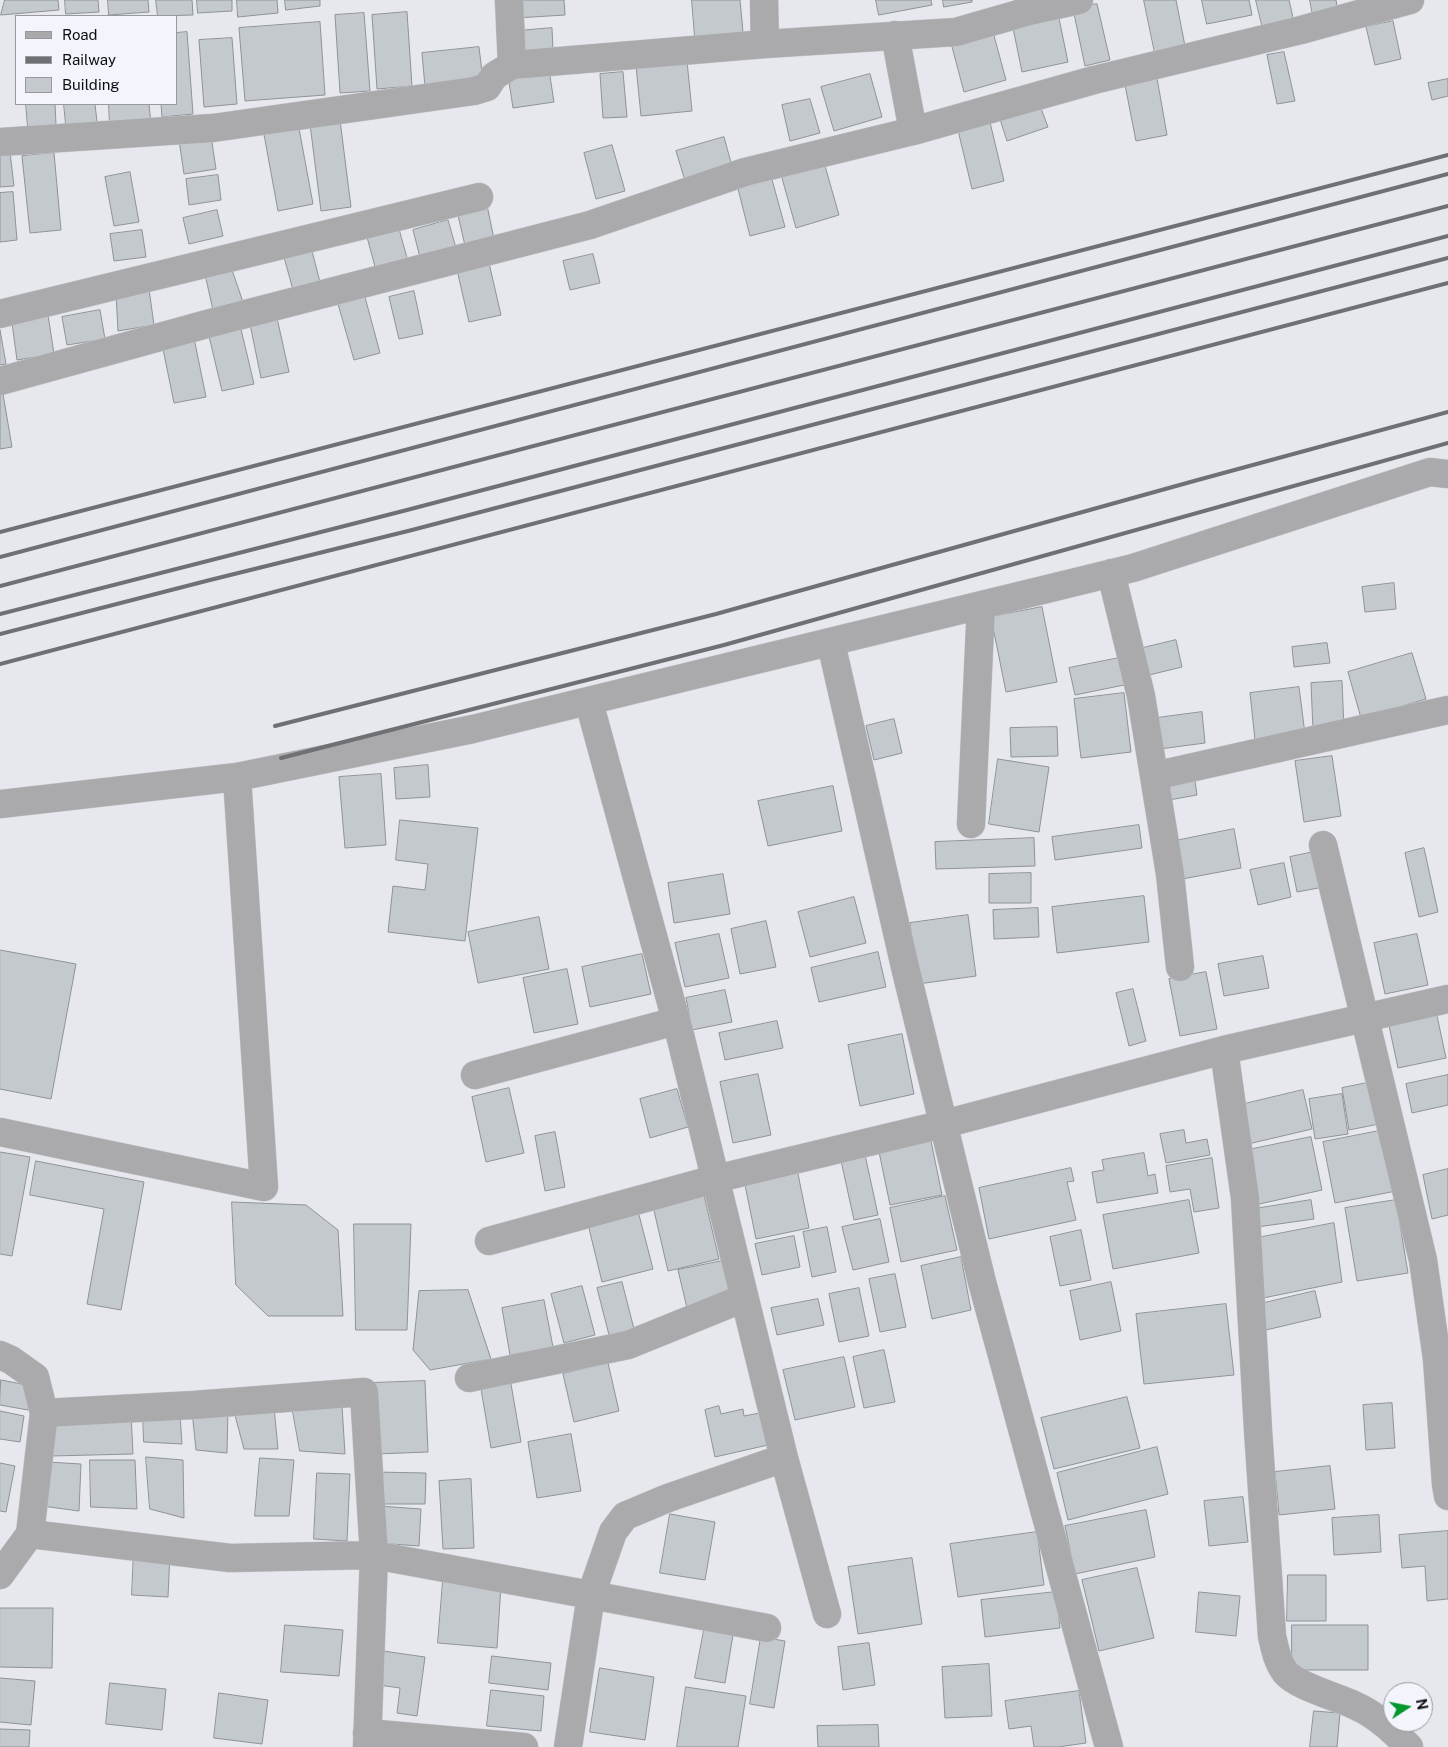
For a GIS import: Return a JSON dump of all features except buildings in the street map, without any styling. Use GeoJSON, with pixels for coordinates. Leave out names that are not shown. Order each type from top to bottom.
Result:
{"type":"FeatureCollection","features":[{"type":"Feature","properties":{"kind":"street"},"geometry":{"type":"LineString","coordinates":[[509,0],[512,64]]}},
{"type":"Feature","properties":{"kind":"street"},"geometry":{"type":"LineString","coordinates":[[764,0],[765,44]]}},
{"type":"Feature","properties":{"kind":"street"},"geometry":{"type":"LineString","coordinates":[[0,142],[213,128],[474,91],[487,87],[494,76],[512,64],[765,44],[956,32],[1028,6],[1079,0]]}},
{"type":"Feature","properties":{"kind":"street"},"geometry":{"type":"LineString","coordinates":[[0,381],[207,324],[590,225],[745,172],[913,131],[1094,80],[1301,30],[1410,0]]}},
{"type":"Feature","properties":{"kind":"street"},"geometry":{"type":"LineString","coordinates":[[895,36],[913,131]]}},
{"type":"Feature","properties":{"kind":"street"},"geometry":{"type":"LineString","coordinates":[[0,314],[479,197]]}},
{"type":"Feature","properties":{"kind":"street"},"geometry":{"type":"LineString","coordinates":[[0,804],[237,777],[473,729],[1133,568],[1430,472],[1448,474]]}},
{"type":"Feature","properties":{"kind":"street"},"geometry":{"type":"LineString","coordinates":[[1111,573],[1141,696],[1170,874],[1180,967]]}},
{"type":"Feature","properties":{"kind":"street"},"geometry":{"type":"LineString","coordinates":[[971,824],[981,605]]}},
{"type":"Feature","properties":{"kind":"street"},"geometry":{"type":"LineString","coordinates":[[832,642],[903,958],[982,1282],[1110,1747]]}},
{"type":"Feature","properties":{"kind":"street"},"geometry":{"type":"LineString","coordinates":[[589,702],[676,1021],[784,1458],[827,1614]]}},
{"type":"Feature","properties":{"kind":"street"},"geometry":{"type":"LineString","coordinates":[[1154,776],[1448,710]]}},
{"type":"Feature","properties":{"kind":"street"},"geometry":{"type":"LineString","coordinates":[[0,1132],[264,1187],[237,777]]}},
{"type":"Feature","properties":{"kind":"street"},"geometry":{"type":"LineString","coordinates":[[1323,845],[1423,1260],[1437,1358],[1448,1496]]}},
{"type":"Feature","properties":{"kind":"street"},"geometry":{"type":"LineString","coordinates":[[489,1241],[715,1179],[944,1124],[1224,1050],[1448,999]]}},
{"type":"Feature","properties":{"kind":"street"},"geometry":{"type":"LineString","coordinates":[[476,1075],[676,1021]]}},
{"type":"Feature","properties":{"kind":"street"},"geometry":{"type":"LineString","coordinates":[[1224,1050],[1245,1198],[1272,1636],[1277,1658],[1286,1673],[1297,1682],[1356,1706],[1393,1731],[1410,1747]]}},
{"type":"Feature","properties":{"kind":"street"},"geometry":{"type":"LineString","coordinates":[[469,1378],[628,1345],[744,1298]]}},
{"type":"Feature","properties":{"kind":"street"},"geometry":{"type":"LineString","coordinates":[[0,1356],[11,1360],[35,1377],[44,1414],[30,1534],[0,1575]]}},
{"type":"Feature","properties":{"kind":"street"},"geometry":{"type":"LineString","coordinates":[[44,1414],[364,1392],[374,1555],[367,1740],[524,1747]]}},
{"type":"Feature","properties":{"kind":"street"},"geometry":{"type":"LineString","coordinates":[[568,1747],[591,1595],[613,1532],[625,1516],[668,1498],[784,1458]]}},
{"type":"Feature","properties":{"kind":"street"},"geometry":{"type":"LineString","coordinates":[[30,1534],[230,1558],[374,1555],[767,1628]]}},
{"type":"Feature","properties":{"kind":"railway"},"geometry":{"type":"LineString","coordinates":[[0,532],[1448,155]]}},
{"type":"Feature","properties":{"kind":"railway"},"geometry":{"type":"LineString","coordinates":[[0,557],[1448,174]]}},
{"type":"Feature","properties":{"kind":"railway"},"geometry":{"type":"LineString","coordinates":[[0,586],[1448,206]]}},
{"type":"Feature","properties":{"kind":"railway"},"geometry":{"type":"LineString","coordinates":[[0,614],[407,510],[1448,236]]}},
{"type":"Feature","properties":{"kind":"railway"},"geometry":{"type":"LineString","coordinates":[[0,634],[412,530],[1448,258]]}},
{"type":"Feature","properties":{"kind":"railway"},"geometry":{"type":"LineString","coordinates":[[0,664],[1448,283]]}},
{"type":"Feature","properties":{"kind":"railway"},"geometry":{"type":"LineString","coordinates":[[275,726],[716,614],[1448,412]]}},
{"type":"Feature","properties":{"kind":"railway"},"geometry":{"type":"LineString","coordinates":[[281,758],[724,645],[1448,443]]}}]}
